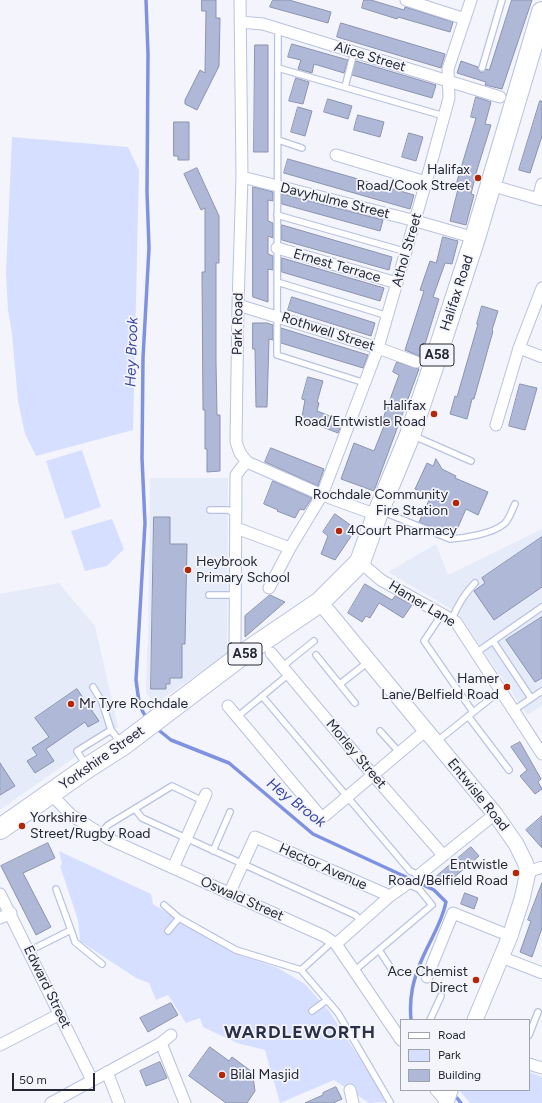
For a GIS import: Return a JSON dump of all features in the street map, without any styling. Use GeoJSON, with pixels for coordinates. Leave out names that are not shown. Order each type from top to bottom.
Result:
{"type":"FeatureCollection","features":[{"type":"Feature","properties":{"kind":"highway","name":"Halifax Road"},"geometry":{"type":"LineString","coordinates":[[320,602],[360,562],[378,512],[410,434],[475,238],[542,12]]}},
{"type":"Feature","properties":{"kind":"highway","name":"Yorkshire Street"},"geometry":{"type":"LineString","coordinates":[[1,827],[87,768],[117,737],[172,709],[242,655],[320,602]]}},
{"type":"Feature","properties":{"kind":"main road","name":"Entwisle Road"},"geometry":{"type":"LineString","coordinates":[[320,602],[495,814],[516,844],[526,862],[528,872]]}},
{"type":"Feature","properties":{"kind":"main road"},"geometry":{"type":"LineString","coordinates":[[475,1019],[510,936],[522,899],[528,872]]}},
{"type":"Feature","properties":{"kind":"street","name":"Park Road"},"geometry":{"type":"LineString","coordinates":[[240,0],[242,177],[236,442],[240,454],[247,462]]}},
{"type":"Feature","properties":{"kind":"street"},"geometry":{"type":"LineString","coordinates":[[406,0],[465,19]]}},
{"type":"Feature","properties":{"kind":"street","name":"Athol Street"},"geometry":{"type":"LineString","coordinates":[[269,588],[290,548],[322,495],[378,348],[416,221],[449,98],[448,69],[471,0]]}},
{"type":"Feature","properties":{"kind":"street","name":"Alice Street"},"geometry":{"type":"LineString","coordinates":[[240,22],[264,24],[500,97]]}},
{"type":"Feature","properties":{"kind":"street"},"geometry":{"type":"LineString","coordinates":[[336,155],[426,182]]}},
{"type":"Feature","properties":{"kind":"street","name":"Davyhulme Street"},"geometry":{"type":"LineString","coordinates":[[242,177],[416,221],[475,238]]}},
{"type":"Feature","properties":{"kind":"street"},"geometry":{"type":"LineString","coordinates":[[490,185],[540,199],[542,184]]}},
{"type":"Feature","properties":{"kind":"street","name":"Ernest Terrace"},"geometry":{"type":"LineString","coordinates":[[277,248],[397,283]]}},
{"type":"Feature","properties":{"kind":"street"},"geometry":{"type":"LineString","coordinates":[[496,425],[519,348],[542,288]]}},
{"type":"Feature","properties":{"kind":"street","name":"Rothwell Street"},"geometry":{"type":"LineString","coordinates":[[238,305],[378,348],[416,362]]}},
{"type":"Feature","properties":{"kind":"street"},"geometry":{"type":"LineString","coordinates":[[519,348],[542,357]]}},
{"type":"Feature","properties":{"kind":"street"},"geometry":{"type":"LineString","coordinates":[[235,641],[236,475],[247,462],[322,495],[378,512]]}},
{"type":"Feature","properties":{"kind":"street"},"geometry":{"type":"LineString","coordinates":[[236,528],[290,548]]}},
{"type":"Feature","properties":{"kind":"street","name":"Hamer Lane"},"geometry":{"type":"LineString","coordinates":[[360,562],[381,580],[456,622],[542,754]]}},
{"type":"Feature","properties":{"kind":"street","name":"Morley Street"},"geometry":{"type":"LineString","coordinates":[[272,652],[373,775],[443,855]]}},
{"type":"Feature","properties":{"kind":"street"},"geometry":{"type":"LineString","coordinates":[[228,706],[234,720],[322,818],[425,731]]}},
{"type":"Feature","properties":{"kind":"street","name":"Oswald Street"},"geometry":{"type":"LineString","coordinates":[[51,794],[71,815],[100,834],[324,936],[334,943],[400,1039]]}},
{"type":"Feature","properties":{"kind":"street"},"geometry":{"type":"LineString","coordinates":[[173,868],[204,798]]}},
{"type":"Feature","properties":{"kind":"street"},"geometry":{"type":"LineString","coordinates":[[419,875],[495,814]]}},
{"type":"Feature","properties":{"kind":"street","name":"Hector Avenue"},"geometry":{"type":"LineString","coordinates":[[243,864],[255,837],[390,896]]}},
{"type":"Feature","properties":{"kind":"street"},"geometry":{"type":"LineString","coordinates":[[229,894],[243,864]]}},
{"type":"Feature","properties":{"kind":"street"},"geometry":{"type":"LineString","coordinates":[[528,872],[542,867]]}},
{"type":"Feature","properties":{"kind":"street"},"geometry":{"type":"LineString","coordinates":[[334,943],[390,896],[407,884]]}},
{"type":"Feature","properties":{"kind":"street","name":"Edward Street"},"geometry":{"type":"LineString","coordinates":[[0,894],[11,913],[92,1080]]}},
{"type":"Feature","properties":{"kind":"street"},"geometry":{"type":"LineString","coordinates":[[0,918],[11,913]]}},
{"type":"Feature","properties":{"kind":"street"},"geometry":{"type":"LineString","coordinates":[[427,977],[452,913],[510,936]]}},
{"type":"Feature","properties":{"kind":"street"},"geometry":{"type":"LineString","coordinates":[[501,957],[542,973]]}},
{"type":"Feature","properties":{"kind":"street"},"geometry":{"type":"LineString","coordinates":[[0,1045],[60,1014]]}},
{"type":"Feature","properties":{"kind":"street"},"geometry":{"type":"LineString","coordinates":[[51,1103],[161,1043],[171,1035]]}},
{"type":"Feature","properties":{"kind":"street"},"geometry":{"type":"LineString","coordinates":[[161,1043],[185,1103]]}},
{"type":"Feature","properties":{"kind":"street"},"geometry":{"type":"LineString","coordinates":[[530,1064],[542,1068]]}},
{"type":"Feature","properties":{"kind":"street"},"geometry":{"type":"LineString","coordinates":[[107,1072],[119,1103]]}},
{"type":"Feature","properties":{"kind":"street"},"geometry":{"type":"LineString","coordinates":[[350,1090],[353,1103]]}},
{"type":"Feature","properties":{"kind":"lane"},"geometry":{"type":"LineString","coordinates":[[482,68],[502,0]]}},
{"type":"Feature","properties":{"kind":"lane"},"geometry":{"type":"LineString","coordinates":[[278,29],[277,355],[365,382]]}},
{"type":"Feature","properties":{"kind":"lane"},"geometry":{"type":"LineString","coordinates":[[345,87],[354,52]]}},
{"type":"Feature","properties":{"kind":"lane"},"geometry":{"type":"LineString","coordinates":[[278,68],[444,116]]}},
{"type":"Feature","properties":{"kind":"lane"},"geometry":{"type":"LineString","coordinates":[[278,140],[302,148]]}},
{"type":"Feature","properties":{"kind":"lane"},"geometry":{"type":"LineString","coordinates":[[278,215],[406,252]]}},
{"type":"Feature","properties":{"kind":"lane"},"geometry":{"type":"LineString","coordinates":[[277,282],[388,316]]}},
{"type":"Feature","properties":{"kind":"lane"},"geometry":{"type":"LineString","coordinates":[[410,434],[471,461]]}},
{"type":"Feature","properties":{"kind":"lane"},"geometry":{"type":"LineString","coordinates":[[378,512],[450,539],[495,530],[506,523],[515,504]]}},
{"type":"Feature","properties":{"kind":"lane"},"geometry":{"type":"LineString","coordinates":[[210,510],[228,510],[236,514]]}},
{"type":"Feature","properties":{"kind":"lane"},"geometry":{"type":"LineString","coordinates":[[473,712],[424,641],[458,603],[464,593],[475,583]]}},
{"type":"Feature","properties":{"kind":"lane"},"geometry":{"type":"LineString","coordinates":[[209,595],[235,595]]}},
{"type":"Feature","properties":{"kind":"lane"},"geometry":{"type":"LineString","coordinates":[[476,652],[542,608]]}},
{"type":"Feature","properties":{"kind":"lane"},"geometry":{"type":"LineString","coordinates":[[234,720],[262,696],[314,641]]}},
{"type":"Feature","properties":{"kind":"lane"},"geometry":{"type":"LineString","coordinates":[[494,641],[531,698]]}},
{"type":"Feature","properties":{"kind":"lane"},"geometry":{"type":"LineString","coordinates":[[316,655],[355,703]]}},
{"type":"Feature","properties":{"kind":"lane"},"geometry":{"type":"LineString","coordinates":[[340,684],[369,661]]}},
{"type":"Feature","properties":{"kind":"lane"},"geometry":{"type":"LineString","coordinates":[[93,686],[102,702],[117,737]]}},
{"type":"Feature","properties":{"kind":"lane"},"geometry":{"type":"LineString","coordinates":[[435,742],[501,690]]}},
{"type":"Feature","properties":{"kind":"lane"},"geometry":{"type":"LineString","coordinates":[[514,710],[542,691]]}},
{"type":"Feature","properties":{"kind":"lane"},"geometry":{"type":"LineString","coordinates":[[262,696],[410,871],[419,875]]}},
{"type":"Feature","properties":{"kind":"lane"},"geometry":{"type":"LineString","coordinates":[[468,716],[509,770]]}},
{"type":"Feature","properties":{"kind":"lane"},"geometry":{"type":"LineString","coordinates":[[380,731],[400,753]]}},
{"type":"Feature","properties":{"kind":"lane"},"geometry":{"type":"LineString","coordinates":[[100,834],[108,825],[172,786],[204,798]]}},
{"type":"Feature","properties":{"kind":"lane"},"geometry":{"type":"LineString","coordinates":[[135,808],[142,818],[356,915],[362,921]]}},
{"type":"Feature","properties":{"kind":"lane"},"geometry":{"type":"LineString","coordinates":[[213,851],[230,812]]}},
{"type":"Feature","properties":{"kind":"lane"},"geometry":{"type":"LineString","coordinates":[[354,971],[432,905],[419,889],[407,884]]}},
{"type":"Feature","properties":{"kind":"lane"},"geometry":{"type":"LineString","coordinates":[[56,889],[75,942],[102,964]]}},
{"type":"Feature","properties":{"kind":"lane"},"geometry":{"type":"LineString","coordinates":[[164,905],[179,918],[236,950],[300,970],[338,1013],[390,1102]]}},
{"type":"Feature","properties":{"kind":"lane"},"geometry":{"type":"LineString","coordinates":[[168,931],[179,918]]}},
{"type":"Feature","properties":{"kind":"lane"},"geometry":{"type":"LineString","coordinates":[[29,951],[71,930]]}},
{"type":"Feature","properties":{"kind":"lane"},"geometry":{"type":"LineString","coordinates":[[300,970],[334,943]]}},
{"type":"Feature","properties":{"kind":"lane"},"geometry":{"type":"LineString","coordinates":[[379,950],[392,970]]}},
{"type":"Feature","properties":{"kind":"lane"},"geometry":{"type":"LineString","coordinates":[[430,1019],[441,996]]}},
{"type":"Feature","properties":{"kind":"lane"},"geometry":{"type":"LineString","coordinates":[[312,1011],[327,1000]]}},
{"type":"Feature","properties":{"kind":"lane"},"geometry":{"type":"LineString","coordinates":[[530,1032],[538,1012]]}},
{"type":"Feature","properties":{"kind":"shaded area","name":"Heybrook Primary School"},"geometry":{"type":"Polygon","coordinates":[[[150,478],[228,478],[227,654],[155,704],[146,693],[150,478]]]}},
{"type":"Feature","properties":{"kind":"shaded area"},"geometry":{"type":"Polygon","coordinates":[[[542,529],[542,706],[527,715],[458,613],[388,572],[436,544],[448,575],[542,529]]]}},
{"type":"Feature","properties":{"kind":"shaded area"},"geometry":{"type":"Polygon","coordinates":[[[59,583],[95,626],[118,727],[0,810],[0,594],[59,583]]]}},
{"type":"Feature","properties":{"kind":"green space"},"geometry":{"type":"Polygon","coordinates":[[[12,137],[128,147],[139,170],[133,430],[36,456],[25,434],[18,401],[12,334],[8,310],[6,273],[12,137]]]}},
{"type":"Feature","properties":{"kind":"green space"},"geometry":{"type":"Polygon","coordinates":[[[82,450],[101,507],[65,519],[46,461],[82,450]]]}},
{"type":"Feature","properties":{"kind":"green space"},"geometry":{"type":"Polygon","coordinates":[[[112,519],[124,549],[107,566],[85,571],[71,531],[112,519]]]}},
{"type":"Feature","properties":{"kind":"green space"},"geometry":{"type":"Polygon","coordinates":[[[59,851],[151,894],[153,904],[234,953],[278,968],[305,984],[329,1011],[388,1102],[369,1103],[334,1080],[280,1103],[265,1050],[237,1043],[203,1027],[200,1018],[186,1023],[168,995],[156,1000],[149,983],[136,978],[80,941],[78,920],[60,866],[62,864],[59,851]]]}},
{"type":"Feature","properties":{"kind":"green space"},"geometry":{"type":"Polygon","coordinates":[[[530,1072],[542,1077],[542,1103],[470,1103],[460,1091],[530,1091],[530,1072]]]}},
{"type":"Feature","properties":{"kind":"building"},"geometry":{"type":"Polygon","coordinates":[[[202,0],[216,0],[216,18],[220,18],[219,66],[197,110],[185,104],[185,100],[200,70],[205,73],[206,11],[202,11],[202,0]]]}},
{"type":"Feature","properties":{"kind":"building"},"geometry":{"type":"Polygon","coordinates":[[[273,0],[289,0],[331,12],[328,23],[270,7],[273,0]]]}},
{"type":"Feature","properties":{"kind":"building"},"geometry":{"type":"Polygon","coordinates":[[[364,0],[371,0],[404,10],[405,7],[453,22],[450,32],[398,17],[397,19],[362,8],[364,0]]]}},
{"type":"Feature","properties":{"kind":"building"},"geometry":{"type":"Polygon","coordinates":[[[512,0],[532,0],[502,89],[485,85],[486,82],[457,73],[461,61],[478,67],[480,72],[483,72],[486,69],[489,70],[512,0]]]}},
{"type":"Feature","properties":{"kind":"building"},"geometry":{"type":"Polygon","coordinates":[[[341,23],[445,54],[441,68],[337,37],[341,23]]]}},
{"type":"Feature","properties":{"kind":"building"},"geometry":{"type":"Polygon","coordinates":[[[292,44],[348,60],[344,73],[314,64],[312,73],[298,69],[301,60],[288,57],[292,44]]]}},
{"type":"Feature","properties":{"kind":"building"},"geometry":{"type":"Polygon","coordinates":[[[255,45],[268,45],[268,152],[254,152],[255,45]]]}},
{"type":"Feature","properties":{"kind":"building"},"geometry":{"type":"Polygon","coordinates":[[[356,61],[436,85],[432,98],[352,75],[356,61]]]}},
{"type":"Feature","properties":{"kind":"building"},"geometry":{"type":"Polygon","coordinates":[[[296,78],[309,82],[303,104],[289,101],[296,78]]]}},
{"type":"Feature","properties":{"kind":"building"},"geometry":{"type":"Polygon","coordinates":[[[476,97],[491,102],[485,124],[491,125],[471,194],[474,195],[466,225],[450,221],[458,189],[455,188],[476,118],[471,117],[476,97]]]}},
{"type":"Feature","properties":{"kind":"building"},"geometry":{"type":"Polygon","coordinates":[[[328,99],[352,106],[348,119],[324,112],[328,99]]]}},
{"type":"Feature","properties":{"kind":"building"},"geometry":{"type":"Polygon","coordinates":[[[540,101],[542,101],[542,136],[530,173],[519,170],[540,101]]]}},
{"type":"Feature","properties":{"kind":"building"},"geometry":{"type":"Polygon","coordinates":[[[298,107],[312,111],[305,136],[291,132],[298,107]]]}},
{"type":"Feature","properties":{"kind":"building"},"geometry":{"type":"Polygon","coordinates":[[[358,115],[384,122],[380,137],[354,130],[358,115]]]}},
{"type":"Feature","properties":{"kind":"building"},"geometry":{"type":"Polygon","coordinates":[[[174,122],[189,122],[189,160],[178,160],[178,156],[174,156],[174,122]]]}},
{"type":"Feature","properties":{"kind":"building"},"geometry":{"type":"Polygon","coordinates":[[[409,133],[423,137],[416,161],[402,157],[409,133]]]}},
{"type":"Feature","properties":{"kind":"building"},"geometry":{"type":"Polygon","coordinates":[[[288,159],[414,195],[410,209],[284,173],[288,159]]]}},
{"type":"Feature","properties":{"kind":"building"},"geometry":{"type":"Polygon","coordinates":[[[197,168],[219,216],[219,263],[216,263],[216,362],[217,415],[220,415],[220,471],[207,472],[207,449],[205,449],[205,410],[203,410],[202,272],[205,272],[205,208],[201,210],[184,174],[197,168]]]}},
{"type":"Feature","properties":{"kind":"building"},"geometry":{"type":"Polygon","coordinates":[[[253,187],[273,192],[273,201],[268,200],[268,221],[273,223],[273,238],[268,236],[268,254],[273,256],[273,270],[268,269],[268,302],[253,297],[253,187]]]}},
{"type":"Feature","properties":{"kind":"building"},"geometry":{"type":"Polygon","coordinates":[[[282,194],[383,220],[380,231],[282,204],[282,194]]]}},
{"type":"Feature","properties":{"kind":"building"},"geometry":{"type":"Polygon","coordinates":[[[282,225],[392,257],[389,270],[282,240],[282,225]]]}},
{"type":"Feature","properties":{"kind":"building"},"geometry":{"type":"Polygon","coordinates":[[[443,237],[458,241],[452,264],[445,263],[433,297],[439,299],[421,357],[405,350],[424,291],[420,290],[430,261],[436,263],[443,237]]]}},
{"type":"Feature","properties":{"kind":"building"},"geometry":{"type":"Polygon","coordinates":[[[282,258],[384,288],[380,301],[282,272],[282,258]]]}},
{"type":"Feature","properties":{"kind":"building"},"geometry":{"type":"Polygon","coordinates":[[[292,297],[375,323],[371,336],[288,310],[292,297]]]}},
{"type":"Feature","properties":{"kind":"building"},"geometry":{"type":"Polygon","coordinates":[[[482,306],[498,311],[474,399],[472,399],[467,419],[450,414],[455,396],[457,397],[482,306]]]}},
{"type":"Feature","properties":{"kind":"building"},"geometry":{"type":"Polygon","coordinates":[[[253,323],[267,323],[273,325],[273,340],[269,339],[267,407],[256,407],[253,323]]]}},
{"type":"Feature","properties":{"kind":"building"},"geometry":{"type":"Polygon","coordinates":[[[281,328],[368,355],[363,368],[281,343],[281,328]]]}},
{"type":"Feature","properties":{"kind":"building"},"geometry":{"type":"Polygon","coordinates":[[[397,362],[419,369],[374,491],[341,479],[354,443],[374,451],[384,426],[381,424],[399,375],[393,372],[397,362]]]}},
{"type":"Feature","properties":{"kind":"building"},"geometry":{"type":"Polygon","coordinates":[[[308,377],[323,381],[317,402],[319,403],[317,411],[343,421],[338,433],[315,424],[314,426],[301,422],[305,400],[302,399],[308,377]]]}},
{"type":"Feature","properties":{"kind":"building"},"geometry":{"type":"Polygon","coordinates":[[[520,384],[537,388],[525,430],[509,426],[520,384]]]}},
{"type":"Feature","properties":{"kind":"building"},"geometry":{"type":"Polygon","coordinates":[[[271,448],[324,469],[318,486],[265,462],[271,448]]]}},
{"type":"Feature","properties":{"kind":"building","name":"Rochdale Community Fire Station"},"geometry":{"type":"Polygon","coordinates":[[[436,459],[442,469],[456,476],[455,478],[488,492],[478,515],[466,509],[455,534],[451,535],[419,522],[431,496],[415,489],[427,463],[433,466],[436,459]]]}},
{"type":"Feature","properties":{"kind":"building"},"geometry":{"type":"Polygon","coordinates":[[[273,481],[312,498],[304,510],[300,509],[295,518],[264,504],[273,481]]]}},
{"type":"Feature","properties":{"kind":"building","name":"4Court Pharmacy"},"geometry":{"type":"Polygon","coordinates":[[[335,514],[356,529],[335,560],[321,554],[328,536],[323,532],[335,514]]]}},
{"type":"Feature","properties":{"kind":"building"},"geometry":{"type":"Polygon","coordinates":[[[154,517],[170,517],[170,544],[187,544],[185,644],[182,644],[182,678],[170,678],[170,684],[166,684],[166,689],[151,689],[154,517]]]}},
{"type":"Feature","properties":{"kind":"building"},"geometry":{"type":"Polygon","coordinates":[[[542,537],[542,587],[494,620],[474,591],[485,583],[482,578],[542,537]]]}},
{"type":"Feature","properties":{"kind":"building"},"geometry":{"type":"Polygon","coordinates":[[[365,584],[392,600],[395,596],[412,605],[403,618],[379,603],[370,618],[366,616],[362,622],[348,613],[365,584]]]}},
{"type":"Feature","properties":{"kind":"building"},"geometry":{"type":"Polygon","coordinates":[[[270,595],[285,602],[245,637],[245,616],[270,595]]]}},
{"type":"Feature","properties":{"kind":"building"},"geometry":{"type":"Polygon","coordinates":[[[542,617],[542,678],[535,682],[506,640],[542,617]]]}},
{"type":"Feature","properties":{"kind":"building","name":"Mr Tyre Rochdale"},"geometry":{"type":"Polygon","coordinates":[[[77,689],[99,721],[88,727],[85,722],[46,749],[54,761],[35,773],[27,761],[37,755],[32,748],[49,737],[35,718],[77,689]]]}},
{"type":"Feature","properties":{"kind":"building"},"geometry":{"type":"Polygon","coordinates":[[[520,742],[541,779],[538,782],[542,789],[535,794],[520,776],[527,770],[511,747],[520,742]]]}},
{"type":"Feature","properties":{"kind":"building"},"geometry":{"type":"Polygon","coordinates":[[[0,763],[15,786],[0,795],[0,763]]]}},
{"type":"Feature","properties":{"kind":"building"},"geometry":{"type":"Polygon","coordinates":[[[542,816],[542,848],[526,830],[542,816]]]}},
{"type":"Feature","properties":{"kind":"building"},"geometry":{"type":"Polygon","coordinates":[[[48,843],[55,858],[23,873],[51,927],[36,935],[1,866],[48,843]]]}},
{"type":"Feature","properties":{"kind":"building"},"geometry":{"type":"Polygon","coordinates":[[[471,847],[479,856],[445,885],[437,876],[471,847]]]}},
{"type":"Feature","properties":{"kind":"building"},"geometry":{"type":"Polygon","coordinates":[[[542,883],[542,928],[532,957],[520,952],[531,921],[528,920],[542,883]]]}},
{"type":"Feature","properties":{"kind":"building"},"geometry":{"type":"Polygon","coordinates":[[[465,893],[478,898],[474,909],[461,904],[465,893]]]}},
{"type":"Feature","properties":{"kind":"building"},"geometry":{"type":"Polygon","coordinates":[[[171,1003],[178,1015],[148,1032],[140,1018],[171,1003]]]}},
{"type":"Feature","properties":{"kind":"building","name":"Bilal Masjid"},"geometry":{"type":"Polygon","coordinates":[[[210,1047],[229,1061],[232,1057],[255,1074],[253,1077],[255,1091],[247,1103],[226,1103],[189,1076],[210,1047]]]}},
{"type":"Feature","properties":{"kind":"building"},"geometry":{"type":"Polygon","coordinates":[[[160,1062],[167,1078],[146,1086],[140,1071],[160,1062]]]}},
{"type":"Feature","properties":{"kind":"building"},"geometry":{"type":"Polygon","coordinates":[[[336,1087],[342,1099],[333,1103],[305,1103],[323,1095],[323,1093],[336,1087]]]}},
{"type":"Feature","properties":{"kind":"waterway","name":"Hey Brook"},"geometry":{"type":"LineString","coordinates":[[146,0],[148,54],[147,192],[149,248],[143,358],[142,458],[145,523],[136,680],[140,706],[148,719]]}},
{"type":"Feature","properties":{"kind":"waterway","name":"Hey Brook"},"geometry":{"type":"LineString","coordinates":[[156,728],[171,740],[229,763],[313,834],[434,890],[446,902],[439,924],[416,974],[411,996],[411,1019]]}},
{"type":"Feature","properties":{"kind":"waterway","name":"Hey Brook"},"geometry":{"type":"LineString","coordinates":[[457,1098],[461,1103]]}},
{"type":"Feature","properties":{"kind":"place","name":"Halifax Road/Cook Street"},"geometry":{"type":"Point","coordinates":[478,178]}},
{"type":"Feature","properties":{"kind":"place","name":"Halifax Road/Entwistle Road"},"geometry":{"type":"Point","coordinates":[434,414]}},
{"type":"Feature","properties":{"kind":"place","name":"Rochdale Community Fire Station"},"geometry":{"type":"Point","coordinates":[456,503]}},
{"type":"Feature","properties":{"kind":"place","name":"4Court Pharmacy"},"geometry":{"type":"Point","coordinates":[339,531]}},
{"type":"Feature","properties":{"kind":"place","name":"Heybrook Primary School"},"geometry":{"type":"Point","coordinates":[188,570]}},
{"type":"Feature","properties":{"kind":"place","name":"Hamer Lane/Belfield Road"},"geometry":{"type":"Point","coordinates":[507,687]}},
{"type":"Feature","properties":{"kind":"place","name":"Mr Tyre Rochdale"},"geometry":{"type":"Point","coordinates":[71,704]}},
{"type":"Feature","properties":{"kind":"place","name":"Yorkshire Street/Rugby Road"},"geometry":{"type":"Point","coordinates":[22,826]}},
{"type":"Feature","properties":{"kind":"place","name":"Entwistle Road/Belfield Road"},"geometry":{"type":"Point","coordinates":[516,873]}},
{"type":"Feature","properties":{"kind":"place","name":"Ace Chemist Direct"},"geometry":{"type":"Point","coordinates":[476,980]}},
{"type":"Feature","properties":{"kind":"place","name":"Bilal Masjid"},"geometry":{"type":"Point","coordinates":[222,1075]}},
{"type":"Feature","properties":{"kind":"district","name":"WARDLEWORTH"},"geometry":{"type":"Point","coordinates":[300,1033]}}]}
